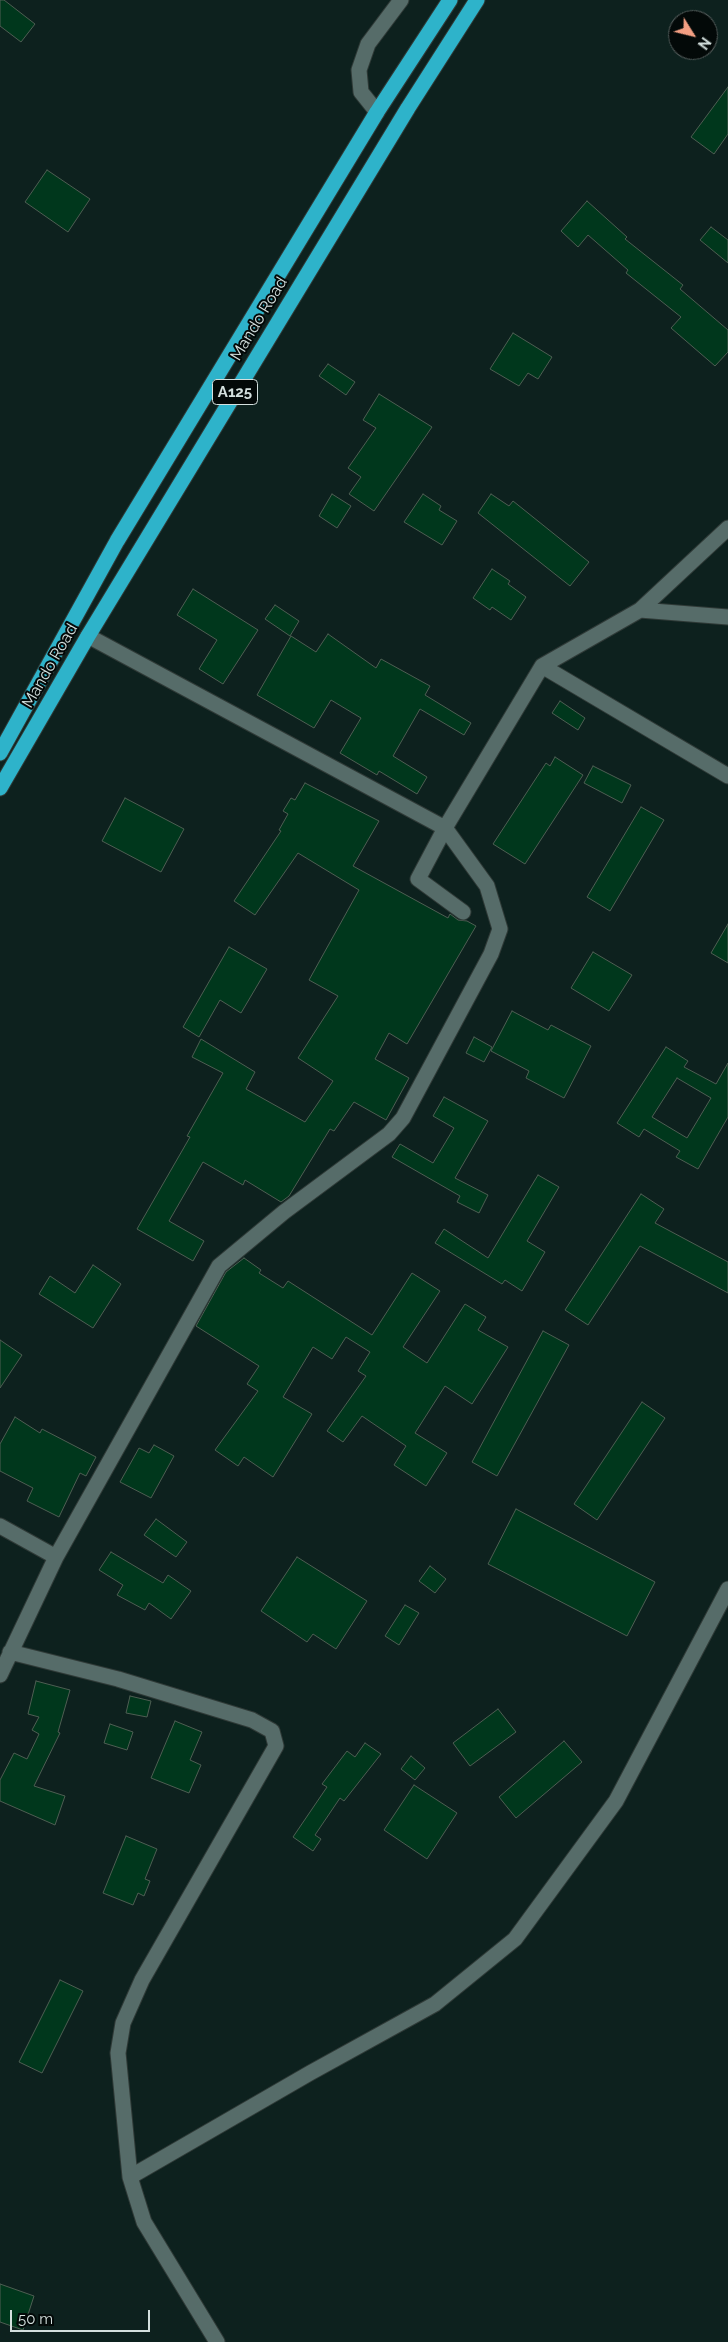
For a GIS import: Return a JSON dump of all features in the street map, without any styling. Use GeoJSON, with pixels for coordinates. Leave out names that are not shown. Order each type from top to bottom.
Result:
{"type":"FeatureCollection","features":[{"type":"Feature","properties":{"kind":"highway","name":"Mando Road"},"geometry":{"type":"LineString","coordinates":[[0,753],[117,541],[378,112],[450,0]]}},
{"type":"Feature","properties":{"kind":"highway","name":"Mando Road"},"geometry":{"type":"LineString","coordinates":[[0,788],[88,636],[408,108],[477,0]]}},
{"type":"Feature","properties":{"kind":"street"},"geometry":{"type":"LineString","coordinates":[[378,112],[361,92],[359,70],[368,44],[401,0]]}},
{"type":"Feature","properties":{"kind":"street"},"geometry":{"type":"LineString","coordinates":[[463,912],[418,879],[445,828],[542,666],[640,610],[728,528]]}},
{"type":"Feature","properties":{"kind":"street"},"geometry":{"type":"LineString","coordinates":[[640,610],[728,617]]}},
{"type":"Feature","properties":{"kind":"street"},"geometry":{"type":"LineString","coordinates":[[0,1675],[56,1557],[218,1266],[284,1212],[389,1134],[403,1118],[491,954],[500,929],[487,886],[445,828],[88,636]]}},
{"type":"Feature","properties":{"kind":"street"},"geometry":{"type":"LineString","coordinates":[[542,666],[728,776]]}},
{"type":"Feature","properties":{"kind":"street"},"geometry":{"type":"LineString","coordinates":[[0,1526],[56,1557]]}},
{"type":"Feature","properties":{"kind":"street"},"geometry":{"type":"LineString","coordinates":[[130,2177],[310,2073],[435,2004],[515,1939],[616,1801],[728,1589]]}},
{"type":"Feature","properties":{"kind":"street"},"geometry":{"type":"LineString","coordinates":[[10,1652],[118,1679],[252,1720],[272,1731],[276,1746],[142,1980],[123,2023],[118,2053],[130,2177],[144,2222],[217,2342]]}},
{"type":"Feature","properties":{"kind":"building"},"geometry":{"type":"Polygon","coordinates":[[[0,0],[4,0],[35,24],[21,42],[0,26],[0,0]]]}},
{"type":"Feature","properties":{"kind":"building"},"geometry":{"type":"Polygon","coordinates":[[[728,87],[728,134],[714,154],[691,137],[728,87]]]}},
{"type":"Feature","properties":{"kind":"building"},"geometry":{"type":"Polygon","coordinates":[[[47,170],[90,199],[68,232],[25,202],[47,170]]]}},
{"type":"Feature","properties":{"kind":"building"},"geometry":{"type":"Polygon","coordinates":[[[587,201],[627,237],[625,239],[683,285],[680,289],[728,330],[728,352],[715,366],[671,328],[681,317],[626,273],[628,270],[588,235],[578,247],[561,231],[587,201]]]}},
{"type":"Feature","properties":{"kind":"building"},"geometry":{"type":"Polygon","coordinates":[[[711,227],[728,240],[728,263],[700,240],[711,227]]]}},
{"type":"Feature","properties":{"kind":"building"},"geometry":{"type":"Polygon","coordinates":[[[513,333],[552,357],[538,379],[528,373],[519,386],[490,369],[513,333]]]}},
{"type":"Feature","properties":{"kind":"building"},"geometry":{"type":"Polygon","coordinates":[[[328,364],[355,382],[346,395],[319,376],[328,364]]]}},
{"type":"Feature","properties":{"kind":"building"},"geometry":{"type":"Polygon","coordinates":[[[379,394],[432,427],[374,511],[349,494],[361,477],[348,468],[376,428],[363,420],[379,394]]]}},
{"type":"Feature","properties":{"kind":"building"},"geometry":{"type":"Polygon","coordinates":[[[332,494],[351,506],[337,528],[319,516],[332,494]]]}},
{"type":"Feature","properties":{"kind":"building"},"geometry":{"type":"Polygon","coordinates":[[[423,494],[441,506],[439,510],[457,521],[442,545],[404,522],[423,494]]]}},
{"type":"Feature","properties":{"kind":"building"},"geometry":{"type":"Polygon","coordinates":[[[491,494],[509,506],[513,501],[589,562],[570,586],[478,513],[491,494]]]}},
{"type":"Feature","properties":{"kind":"building"},"geometry":{"type":"Polygon","coordinates":[[[492,569],[510,581],[508,584],[526,597],[511,620],[492,607],[490,610],[473,598],[492,569]]]}},
{"type":"Feature","properties":{"kind":"building"},"geometry":{"type":"Polygon","coordinates":[[[193,589],[258,630],[223,684],[199,669],[217,640],[177,615],[193,589]]]}},
{"type":"Feature","properties":{"kind":"building"},"geometry":{"type":"Polygon","coordinates":[[[275,605],[299,621],[290,636],[265,619],[275,605]]]}},
{"type":"Feature","properties":{"kind":"building"},"geometry":{"type":"Polygon","coordinates":[[[328,634],[376,668],[381,659],[430,686],[425,695],[471,723],[464,735],[420,709],[393,756],[427,777],[417,794],[379,771],[377,775],[340,753],[361,718],[331,700],[314,728],[257,695],[291,636],[316,652],[328,634]]]}},
{"type":"Feature","properties":{"kind":"building"},"geometry":{"type":"Polygon","coordinates":[[[560,701],[585,718],[578,730],[552,713],[560,701]]]}},
{"type":"Feature","properties":{"kind":"building"},"geometry":{"type":"Polygon","coordinates":[[[555,757],[583,775],[525,864],[493,844],[546,763],[550,766],[555,757]]]}},
{"type":"Feature","properties":{"kind":"building"},"geometry":{"type":"Polygon","coordinates":[[[593,766],[631,785],[622,803],[584,783],[593,766]]]}},
{"type":"Feature","properties":{"kind":"building"},"geometry":{"type":"Polygon","coordinates":[[[305,783],[379,821],[353,866],[448,918],[450,914],[458,920],[467,921],[476,926],[407,1044],[389,1033],[375,1059],[409,1078],[386,1120],[354,1102],[334,1131],[330,1129],[289,1196],[281,1202],[245,1180],[243,1185],[203,1162],[169,1221],[204,1241],[193,1261],[137,1229],[190,1137],[187,1136],[223,1073],[192,1057],[201,1039],[255,1072],[246,1089],[305,1122],[333,1081],[298,1058],[338,996],[309,980],[359,890],[298,853],[255,915],[234,901],[281,831],[279,830],[288,814],[283,811],[291,798],[295,800],[305,783]]]}},
{"type":"Feature","properties":{"kind":"building"},"geometry":{"type":"Polygon","coordinates":[[[125,798],[184,829],[161,872],[102,841],[125,798]]]}},
{"type":"Feature","properties":{"kind":"building"},"geometry":{"type":"Polygon","coordinates":[[[641,807],[664,820],[610,911],[587,897],[641,807]]]}},
{"type":"Feature","properties":{"kind":"building"},"geometry":{"type":"Polygon","coordinates":[[[728,924],[728,963],[711,953],[728,924]]]}},
{"type":"Feature","properties":{"kind":"building"},"geometry":{"type":"Polygon","coordinates":[[[229,947],[267,969],[241,1013],[220,1000],[199,1037],[183,1027],[229,947]]]}},
{"type":"Feature","properties":{"kind":"building"},"geometry":{"type":"Polygon","coordinates":[[[593,952],[632,975],[609,1011],[571,988],[593,952]]]}},
{"type":"Feature","properties":{"kind":"building"},"geometry":{"type":"Polygon","coordinates":[[[512,1011],[548,1030],[551,1025],[591,1046],[564,1098],[526,1078],[529,1071],[491,1051],[512,1011]]]}},
{"type":"Feature","properties":{"kind":"building"},"geometry":{"type":"Polygon","coordinates":[[[474,1037],[492,1047],[484,1062],[466,1053],[474,1037]]]}},
{"type":"Feature","properties":{"kind":"building"},"geometry":{"type":"Polygon","coordinates":[[[666,1047],[688,1061],[684,1067],[716,1084],[728,1063],[728,1117],[698,1169],[676,1157],[680,1151],[644,1129],[639,1137],[617,1123],[666,1047]],[[677,1078],[652,1117],[687,1138],[711,1098],[677,1078]]]}},
{"type":"Feature","properties":{"kind":"building"},"geometry":{"type":"Polygon","coordinates":[[[444,1097],[488,1121],[455,1178],[488,1195],[479,1213],[457,1202],[460,1196],[392,1157],[400,1144],[433,1163],[454,1128],[433,1116],[444,1097]]]}},
{"type":"Feature","properties":{"kind":"building"},"geometry":{"type":"Polygon","coordinates":[[[538,1175],[559,1187],[527,1241],[545,1252],[522,1291],[505,1280],[502,1284],[435,1243],[444,1229],[488,1258],[538,1175]]]}},
{"type":"Feature","properties":{"kind":"building"},"geometry":{"type":"Polygon","coordinates":[[[641,1194],[664,1209],[655,1223],[728,1262],[728,1293],[640,1246],[588,1325],[565,1310],[641,1194]]]}},
{"type":"Feature","properties":{"kind":"building"},"geometry":{"type":"Polygon","coordinates":[[[244,1258],[261,1270],[259,1273],[283,1288],[288,1281],[372,1335],[412,1273],[440,1291],[403,1347],[427,1363],[465,1304],[486,1317],[478,1330],[508,1347],[472,1404],[445,1386],[415,1433],[447,1453],[426,1486],[394,1465],[406,1446],[362,1416],[343,1442],[327,1431],[366,1376],[358,1371],[370,1352],[346,1337],[332,1359],[313,1347],[283,1397],[312,1414],[273,1477],[244,1457],[238,1466],[215,1450],[258,1391],[247,1384],[259,1366],[196,1326],[226,1272],[244,1258]]]}},
{"type":"Feature","properties":{"kind":"building"},"geometry":{"type":"Polygon","coordinates":[[[93,1265],[121,1284],[93,1328],[39,1294],[50,1276],[75,1293],[93,1265]]]}},
{"type":"Feature","properties":{"kind":"building"},"geometry":{"type":"Polygon","coordinates":[[[543,1331],[569,1345],[497,1476],[472,1462],[543,1331]]]}},
{"type":"Feature","properties":{"kind":"building"},"geometry":{"type":"Polygon","coordinates":[[[0,1340],[22,1355],[0,1388],[0,1340]]]}},
{"type":"Feature","properties":{"kind":"building"},"geometry":{"type":"Polygon","coordinates":[[[642,1402],[665,1418],[597,1520],[574,1504],[642,1402]]]}},
{"type":"Feature","properties":{"kind":"building"},"geometry":{"type":"Polygon","coordinates":[[[15,1417],[40,1433],[42,1429],[96,1457],[86,1476],[80,1473],[59,1517],[27,1501],[33,1488],[0,1471],[0,1444],[15,1417]]]}},
{"type":"Feature","properties":{"kind":"building"},"geometry":{"type":"Polygon","coordinates":[[[154,1445],[174,1456],[151,1498],[120,1482],[139,1448],[149,1453],[154,1445]]]}},
{"type":"Feature","properties":{"kind":"building"},"geometry":{"type":"Polygon","coordinates":[[[516,1509],[655,1582],[627,1636],[488,1564],[516,1509]]]}},
{"type":"Feature","properties":{"kind":"building"},"geometry":{"type":"Polygon","coordinates":[[[156,1519],[187,1542],[176,1557],[144,1535],[156,1519]]]}},
{"type":"Feature","properties":{"kind":"building"},"geometry":{"type":"Polygon","coordinates":[[[111,1552],[163,1583],[168,1575],[191,1591],[171,1619],[149,1603],[145,1610],[117,1595],[123,1585],[99,1570],[111,1552]]]}},
{"type":"Feature","properties":{"kind":"building"},"geometry":{"type":"Polygon","coordinates":[[[297,1557],[367,1601],[336,1649],[313,1634],[307,1642],[261,1611],[297,1557]]]}},
{"type":"Feature","properties":{"kind":"building"},"geometry":{"type":"Polygon","coordinates":[[[430,1566],[446,1579],[435,1593],[419,1581],[430,1566]]]}},
{"type":"Feature","properties":{"kind":"building"},"geometry":{"type":"Polygon","coordinates":[[[405,1605],[419,1613],[399,1645],[385,1636],[405,1605]]]}},
{"type":"Feature","properties":{"kind":"building"},"geometry":{"type":"Polygon","coordinates":[[[36,1681],[70,1690],[58,1732],[60,1733],[34,1786],[65,1796],[55,1825],[0,1801],[0,1780],[14,1753],[27,1759],[39,1734],[32,1730],[39,1717],[28,1714],[36,1681]]]}},
{"type":"Feature","properties":{"kind":"building"},"geometry":{"type":"Polygon","coordinates":[[[130,1696],[151,1701],[147,1717],[126,1713],[130,1696]]]}},
{"type":"Feature","properties":{"kind":"building"},"geometry":{"type":"Polygon","coordinates":[[[498,1709],[516,1732],[470,1766],[453,1743],[498,1709]]]}},
{"type":"Feature","properties":{"kind":"building"},"geometry":{"type":"Polygon","coordinates":[[[175,1721],[202,1732],[190,1760],[201,1765],[189,1793],[151,1778],[175,1721]]]}},
{"type":"Feature","properties":{"kind":"building"},"geometry":{"type":"Polygon","coordinates":[[[110,1724],[133,1732],[127,1750],[104,1743],[110,1724]]]}},
{"type":"Feature","properties":{"kind":"building"},"geometry":{"type":"Polygon","coordinates":[[[564,1741],[582,1762],[516,1818],[499,1797],[564,1741]]]}},
{"type":"Feature","properties":{"kind":"building"},"geometry":{"type":"Polygon","coordinates":[[[365,1743],[381,1754],[344,1801],[340,1798],[315,1835],[321,1839],[313,1851],[293,1837],[327,1787],[322,1784],[347,1751],[355,1757],[365,1743]]]}},
{"type":"Feature","properties":{"kind":"building"},"geometry":{"type":"Polygon","coordinates":[[[411,1756],[425,1768],[415,1780],[401,1769],[411,1756]]]}},
{"type":"Feature","properties":{"kind":"building"},"geometry":{"type":"Polygon","coordinates":[[[414,1785],[457,1813],[427,1859],[384,1830],[414,1785]]]}},
{"type":"Feature","properties":{"kind":"building"},"geometry":{"type":"Polygon","coordinates":[[[126,1836],[157,1849],[145,1879],[150,1881],[144,1896],[138,1893],[133,1905],[103,1893],[126,1836]]]}},
{"type":"Feature","properties":{"kind":"building"},"geometry":{"type":"Polygon","coordinates":[[[60,1980],[83,1991],[42,2073],[19,2062],[60,1980]]]}},
{"type":"Feature","properties":{"kind":"building"},"geometry":{"type":"Polygon","coordinates":[[[0,2284],[34,2296],[23,2330],[0,2322],[0,2284]]]}}]}
